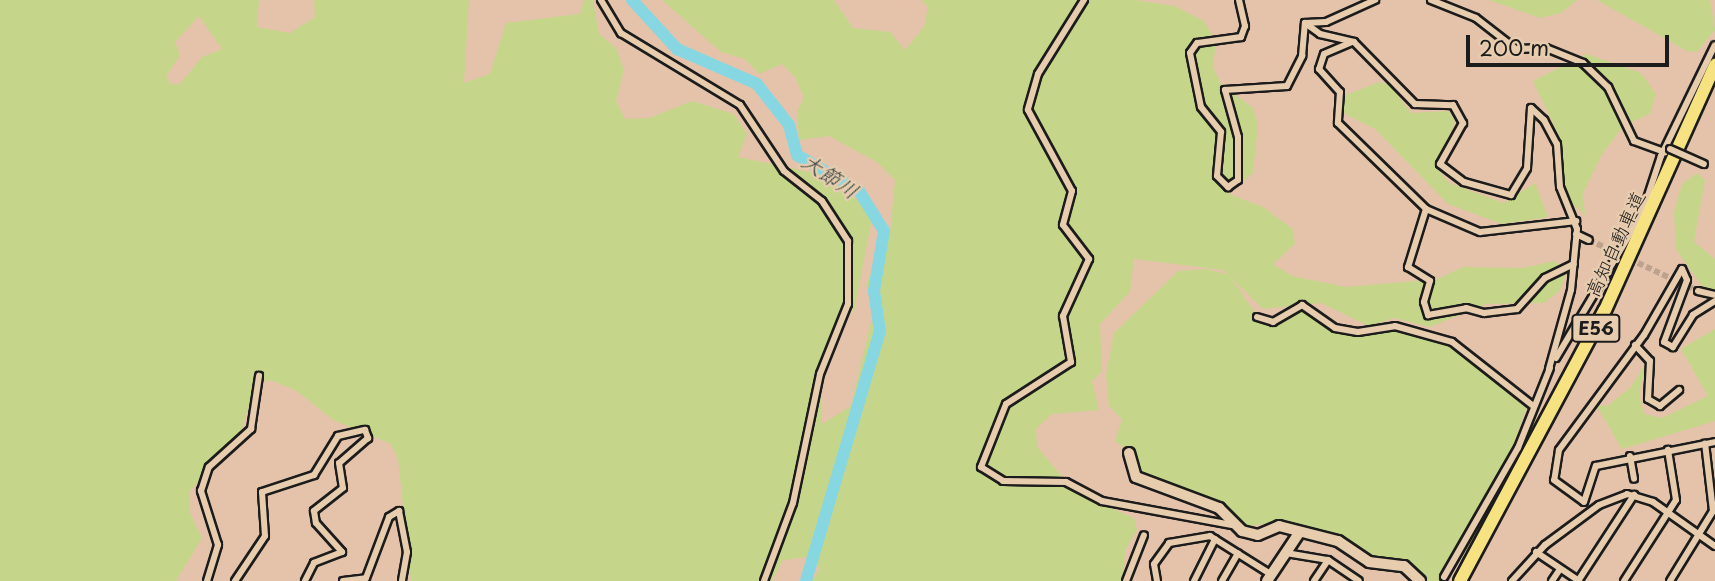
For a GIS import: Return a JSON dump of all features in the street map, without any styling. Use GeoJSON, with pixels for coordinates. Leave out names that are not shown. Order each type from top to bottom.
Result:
{"type":"FeatureCollection","features":[{"type":"Feature","properties":{"kind":"highway","name":"高知自動車道"},"geometry":{"type":"LineString","coordinates":[[1460,581],[1600,321],[1715,65]]}},
{"type":"Feature","properties":{"kind":"highway","name":"高知自動車道"},"geometry":{"type":"LineString","coordinates":[[1466,581],[1506,513],[1641,251],[1715,80]]}},
{"type":"Feature","properties":{"kind":"street"},"geometry":{"type":"LineString","coordinates":[[601,0],[621,33],[740,105],[784,171],[822,201],[848,242],[848,304],[820,374],[793,503],[764,581]]}},
{"type":"Feature","properties":{"kind":"street"},"geometry":{"type":"LineString","coordinates":[[1084,0],[1038,74],[1028,110],[1072,191],[1063,225],[1089,258],[1063,316],[1072,362],[1006,404],[981,467],[1003,481],[1073,483],[1101,501],[1232,525],[1253,534],[1279,526],[1338,541],[1369,562],[1404,566],[1420,581]]}},
{"type":"Feature","properties":{"kind":"street"},"geometry":{"type":"LineString","coordinates":[[1239,0],[1245,26],[1241,37],[1197,43],[1191,53],[1201,107],[1221,132],[1217,176],[1226,187],[1238,180],[1237,138],[1225,90],[1287,86],[1302,56],[1305,23]]}},
{"type":"Feature","properties":{"kind":"street"},"geometry":{"type":"LineString","coordinates":[[1305,23],[1326,22],[1375,0]]}},
{"type":"Feature","properties":{"kind":"street"},"geometry":{"type":"LineString","coordinates":[[1431,0],[1476,18],[1516,49],[1546,48],[1583,63],[1608,87],[1634,141],[1704,164]]}},
{"type":"Feature","properties":{"kind":"street"},"geometry":{"type":"LineString","coordinates":[[1305,23],[1320,34],[1354,42],[1415,104],[1441,101],[1463,117],[1440,164],[1465,182],[1511,195],[1527,168],[1529,118],[1536,109],[1558,144],[1560,187],[1576,221],[1574,264],[1549,369]]}},
{"type":"Feature","properties":{"kind":"street"},"geometry":{"type":"LineString","coordinates":[[1354,42],[1324,54],[1318,69],[1340,92],[1338,123],[1426,209],[1480,232],[1576,221]]}},
{"type":"Feature","properties":{"kind":"street"},"geometry":{"type":"LineString","coordinates":[[1444,577],[1518,448],[1532,405],[1549,369],[1642,214],[1667,150],[1715,45]]}},
{"type":"Feature","properties":{"kind":"street"},"geometry":{"type":"LineString","coordinates":[[1426,209],[1408,267],[1430,281],[1424,302],[1428,315],[1466,308],[1484,313],[1517,309],[1545,278],[1574,264]]}},
{"type":"Feature","properties":{"kind":"street"},"geometry":{"type":"LineString","coordinates":[[1576,234],[1589,240]]}},
{"type":"Feature","properties":{"kind":"street"},"geometry":{"type":"LineString","coordinates":[[1687,260],[1635,345],[1559,450],[1556,486],[1584,502],[1596,466],[1630,456],[1715,442]]}},
{"type":"Feature","properties":{"kind":"street"},"geometry":{"type":"LineString","coordinates":[[1682,269],[1687,280],[1664,342],[1673,346],[1693,315],[1715,301]]}},
{"type":"Feature","properties":{"kind":"street"},"geometry":{"type":"LineString","coordinates":[[1698,291],[1715,295]]}},
{"type":"Feature","properties":{"kind":"street"},"geometry":{"type":"LineString","coordinates":[[1257,317],[1273,322],[1303,305],[1348,332],[1395,326],[1452,342],[1532,405]]}},
{"type":"Feature","properties":{"kind":"street"},"geometry":{"type":"LineString","coordinates":[[1635,345],[1650,361],[1648,399],[1660,406],[1679,390]]}},
{"type":"Feature","properties":{"kind":"street"},"geometry":{"type":"LineString","coordinates":[[207,581],[218,545],[201,491],[209,467],[251,429],[260,376]]}},
{"type":"Feature","properties":{"kind":"street"},"geometry":{"type":"LineString","coordinates":[[235,581],[264,536],[262,492],[314,475],[338,436],[365,430],[368,438],[339,464],[343,488],[314,511],[316,523],[342,552],[314,564],[305,581]]}},
{"type":"Feature","properties":{"kind":"street"},"geometry":{"type":"LineString","coordinates":[[1670,581],[1702,534],[1714,499],[1705,443]]}},
{"type":"Feature","properties":{"kind":"street"},"geometry":{"type":"LineString","coordinates":[[1624,581],[1676,500],[1668,450]]}},
{"type":"Feature","properties":{"kind":"street"},"geometry":{"type":"LineString","coordinates":[[1129,453],[1136,477],[1219,508],[1232,525]]}},
{"type":"Feature","properties":{"kind":"street"},"geometry":{"type":"LineString","coordinates":[[1630,456],[1634,479]]}},
{"type":"Feature","properties":{"kind":"street"},"geometry":{"type":"LineString","coordinates":[[1511,581],[1536,552],[1599,505],[1634,495],[1670,512],[1715,546]]}},
{"type":"Feature","properties":{"kind":"street"},"geometry":{"type":"LineString","coordinates":[[1536,552],[1578,581],[1634,495]]}},
{"type":"Feature","properties":{"kind":"street"},"geometry":{"type":"LineString","coordinates":[[343,581],[366,578],[389,517],[399,511],[407,552],[402,581]]}},
{"type":"Feature","properties":{"kind":"street"},"geometry":{"type":"LineString","coordinates":[[1146,581],[1157,580],[1154,564],[1169,543],[1216,539],[1269,578],[1299,533]]}},
{"type":"Feature","properties":{"kind":"street"},"geometry":{"type":"LineString","coordinates":[[1126,581],[1144,535]]}},
{"type":"Feature","properties":{"kind":"street"},"geometry":{"type":"LineString","coordinates":[[1194,581],[1216,539]]}},
{"type":"Feature","properties":{"kind":"street"},"geometry":{"type":"LineString","coordinates":[[1286,552],[1328,560],[1358,581]]}},
{"type":"Feature","properties":{"kind":"street"},"geometry":{"type":"LineString","coordinates":[[1222,581],[1238,554]]}},
{"type":"Feature","properties":{"kind":"street"},"geometry":{"type":"LineString","coordinates":[[1314,581],[1328,560]]}},
{"type":"Feature","properties":{"kind":"street"},"geometry":{"type":"LineString","coordinates":[[1552,581],[1560,569]]}},
{"type":"Feature","properties":{"kind":"green space"},"geometry":{"type":"Polygon","coordinates":[[[0,0],[259,0],[257,27],[290,33],[315,17],[314,0],[469,0],[464,83],[490,74],[506,23],[580,14],[584,0],[593,0],[599,34],[616,48],[624,70],[616,101],[625,119],[650,118],[692,101],[734,114],[747,134],[738,157],[838,178],[872,218],[855,307],[820,363],[822,424],[851,406],[874,310],[866,284],[890,234],[895,180],[877,162],[829,136],[799,140],[797,111],[804,98],[795,77],[782,64],[759,74],[745,59],[721,52],[662,0],[834,0],[853,28],[890,32],[905,50],[924,27],[928,7],[921,0],[1135,0],[1175,6],[1204,21],[1216,42],[1213,67],[1221,84],[1253,108],[1258,125],[1253,173],[1229,194],[1263,207],[1293,229],[1295,244],[1273,264],[1292,276],[1346,287],[1438,279],[1463,267],[1523,268],[1554,261],[1568,270],[1560,290],[1544,303],[1487,304],[1430,327],[1394,318],[1369,326],[1321,303],[1263,309],[1223,270],[1134,259],[1130,292],[1100,324],[1102,371],[1092,381],[1099,410],[1052,414],[1036,429],[1037,447],[1076,493],[1134,518],[1137,530],[1125,550],[1123,581],[812,581],[820,569],[807,557],[783,560],[772,581],[411,581],[398,459],[391,444],[333,420],[297,391],[270,380],[255,385],[241,431],[190,491],[190,513],[202,538],[176,581],[0,581],[0,0]],[[199,16],[175,42],[180,55],[166,76],[170,84],[180,84],[202,57],[222,49],[199,16]]]}},
{"type":"Feature","properties":{"kind":"green space"},"geometry":{"type":"Polygon","coordinates":[[[1489,0],[1577,0],[1561,13],[1540,18],[1489,0]]]}},
{"type":"Feature","properties":{"kind":"green space"},"geometry":{"type":"Polygon","coordinates":[[[1597,0],[1710,0],[1715,30],[1697,52],[1687,51],[1597,0]]]}},
{"type":"Feature","properties":{"kind":"green space"},"geometry":{"type":"Polygon","coordinates":[[[1587,54],[1641,73],[1656,94],[1650,114],[1624,125],[1602,154],[1583,193],[1585,215],[1565,197],[1560,138],[1533,81],[1587,54]]]}},
{"type":"Feature","properties":{"kind":"green space"},"geometry":{"type":"Polygon","coordinates":[[[1379,82],[1390,85],[1411,113],[1450,111],[1455,123],[1435,166],[1449,183],[1504,203],[1535,183],[1548,217],[1502,224],[1448,204],[1375,129],[1345,114],[1338,98],[1379,82]]]}},
{"type":"Feature","properties":{"kind":"green space"},"geometry":{"type":"Polygon","coordinates":[[[1697,173],[1705,180],[1694,242],[1715,259],[1715,291],[1702,286],[1676,249],[1674,212],[1682,184],[1697,173]]]}},
{"type":"Feature","properties":{"kind":"green space"},"geometry":{"type":"Polygon","coordinates":[[[1207,269],[1229,275],[1263,324],[1275,326],[1303,309],[1346,335],[1395,330],[1449,345],[1526,408],[1509,458],[1440,581],[1426,581],[1400,559],[1375,558],[1347,540],[1286,520],[1245,527],[1225,504],[1138,473],[1133,455],[1115,441],[1122,419],[1109,406],[1106,375],[1114,333],[1178,271],[1207,269]]]}},
{"type":"Feature","properties":{"kind":"green space"},"geometry":{"type":"Polygon","coordinates":[[[1715,329],[1715,421],[1622,449],[1596,405],[1607,406],[1630,388],[1646,363],[1639,394],[1644,414],[1662,418],[1708,396],[1681,349],[1715,329]]]}},
{"type":"Feature","properties":{"kind":"waterway","name":"大節川"},"geometry":{"type":"LineString","coordinates":[[632,0],[677,49],[757,84],[789,125],[797,155],[859,191],[884,231],[874,291],[880,331],[806,581]]}},
{"type":"Feature","properties":{"kind":"tunnel"},"geometry":{"type":"LineString","coordinates":[[1589,240],[1698,291]]}}]}
